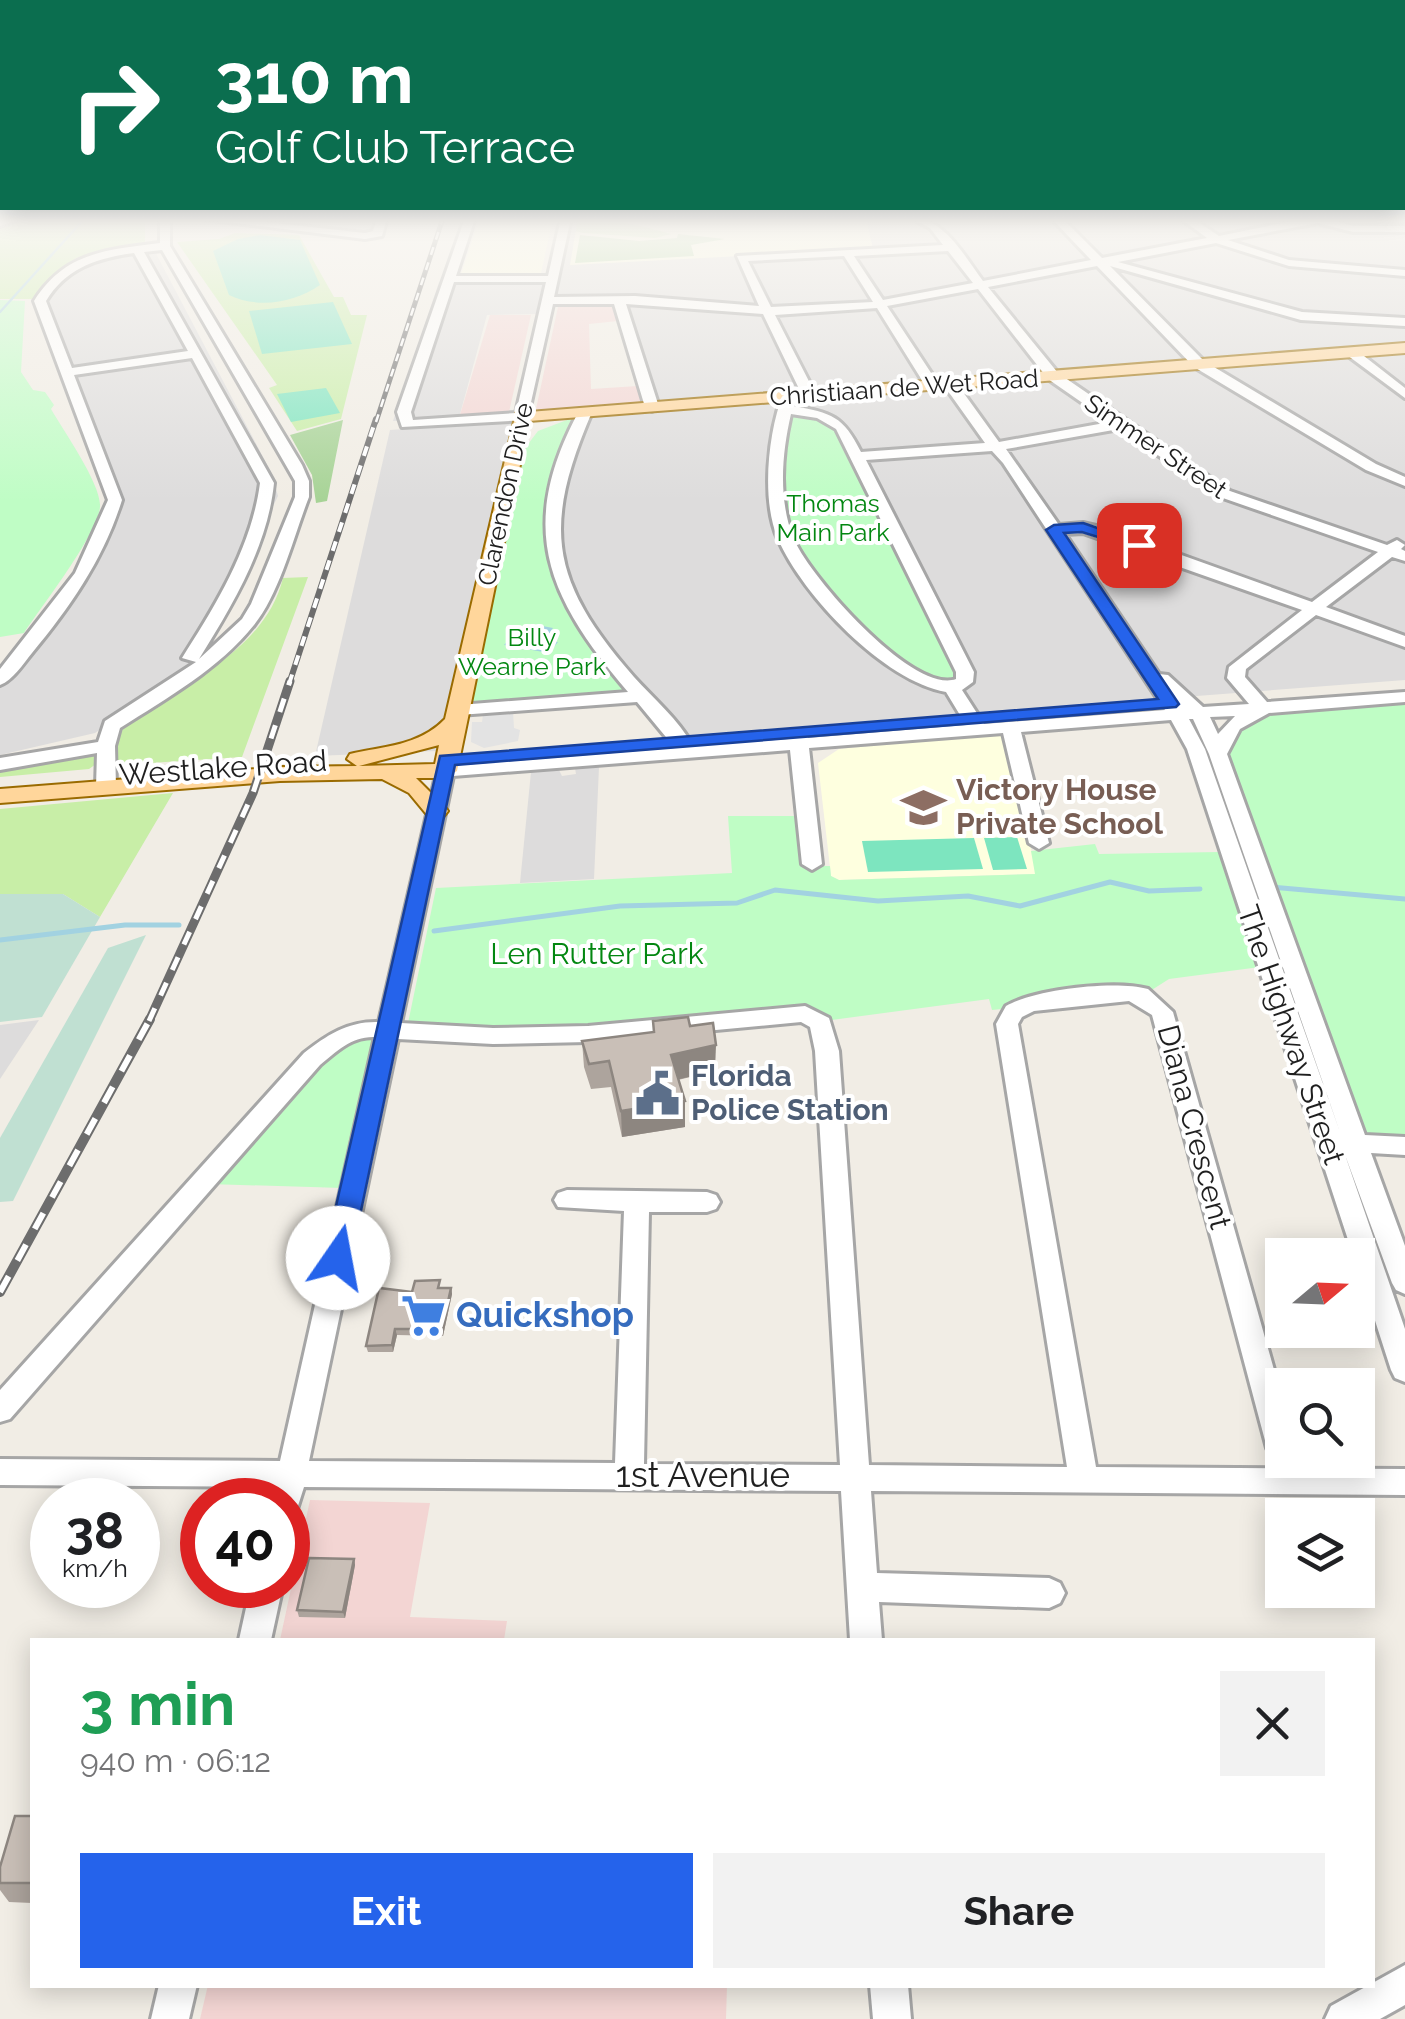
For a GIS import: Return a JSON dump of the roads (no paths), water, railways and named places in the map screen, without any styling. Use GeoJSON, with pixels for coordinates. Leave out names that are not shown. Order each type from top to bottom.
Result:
{"type":"FeatureCollection","features":[{"type":"Feature","properties":{"kind":"main road","name":"Christiaan de Wet Road"},"geometry":{"type":"LineString","coordinates":[[522,418],[652,407],[787,403],[809,394],[1405,348]]}},
{"type":"Feature","properties":{"kind":"main road"},"geometry":{"type":"LineString","coordinates":[[512,460],[534,432],[582,412]]}},
{"type":"Feature","properties":{"kind":"main road","name":"Clarendon Drive"},"geometry":{"type":"LineString","coordinates":[[446,765],[522,418]]}},
{"type":"Feature","properties":{"kind":"main road"},"geometry":{"type":"LineString","coordinates":[[352,760],[422,745],[444,734],[458,715]]}},
{"type":"Feature","properties":{"kind":"main road","name":"Westlake Road"},"geometry":{"type":"LineString","coordinates":[[0,796],[106,781],[352,760],[446,765]]}},
{"type":"Feature","properties":{"kind":"main road","name":"Westlake Road"},"geometry":{"type":"LineString","coordinates":[[0,783],[387,772],[446,765]]}},
{"type":"Feature","properties":{"kind":"main road"},"geometry":{"type":"LineString","coordinates":[[387,772],[417,788],[436,811]]}},
{"type":"Feature","properties":{"kind":"street"},"geometry":{"type":"LineString","coordinates":[[0,680],[55,615],[114,505],[114,493],[43,312]]}},
{"type":"Feature","properties":{"kind":"street"},"geometry":{"type":"LineString","coordinates":[[172,312],[268,489],[262,513],[217,618],[191,658]]}},
{"type":"Feature","properties":{"kind":"street"},"geometry":{"type":"LineString","coordinates":[[106,781],[107,732],[117,720],[185,680],[248,622],[302,497],[295,465],[204,312]]}},
{"type":"Feature","properties":{"kind":"street"},"geometry":{"type":"LineString","coordinates":[[438,312],[404,412],[404,423],[522,418]]}},
{"type":"Feature","properties":{"kind":"street","name":"Clarendon Drive"},"geometry":{"type":"LineString","coordinates":[[522,418],[546,312]]}},
{"type":"Feature","properties":{"kind":"street"},"geometry":{"type":"LineString","coordinates":[[623,312],[652,407]]}},
{"type":"Feature","properties":{"kind":"street"},"geometry":{"type":"LineString","coordinates":[[767,312],[809,394]]}},
{"type":"Feature","properties":{"kind":"street"},"geometry":{"type":"LineString","coordinates":[[886,312],[932,385]]}},
{"type":"Feature","properties":{"kind":"street","name":"Simmer Street"},"geometry":{"type":"LineString","coordinates":[[1003,312],[1053,376],[1225,494],[1397,553]]}},
{"type":"Feature","properties":{"kind":"street"},"geometry":{"type":"LineString","coordinates":[[1150,312],[1199,364],[1371,468],[1405,482]]}},
{"type":"Feature","properties":{"kind":"street"},"geometry":{"type":"LineString","coordinates":[[1287,312],[1405,322]]}},
{"type":"Feature","properties":{"kind":"street"},"geometry":{"type":"LineString","coordinates":[[1350,352],[1405,394]]}},
{"type":"Feature","properties":{"kind":"street"},"geometry":{"type":"LineString","coordinates":[[69,372],[194,354]]}},
{"type":"Feature","properties":{"kind":"street"},"geometry":{"type":"LineString","coordinates":[[950,384],[1135,652],[1184,708]]}},
{"type":"Feature","properties":{"kind":"street"},"geometry":{"type":"LineString","coordinates":[[787,403],[835,421],[858,456],[965,672],[964,682],[952,688],[933,687],[916,679],[856,630],[786,540],[773,468],[787,403]]}},
{"type":"Feature","properties":{"kind":"street"},"geometry":{"type":"LineString","coordinates":[[582,412],[554,485],[552,558],[585,629],[684,748]]}},
{"type":"Feature","properties":{"kind":"street"},"geometry":{"type":"LineString","coordinates":[[858,456],[995,447],[1123,424]]}},
{"type":"Feature","properties":{"kind":"street"},"geometry":{"type":"LineString","coordinates":[[1054,530],[1080,527],[1104,532],[1405,642]]}},
{"type":"Feature","properties":{"kind":"street"},"geometry":{"type":"LineString","coordinates":[[1257,703],[1236,678],[1238,667],[1397,553],[1405,540]]}},
{"type":"Feature","properties":{"kind":"street"},"geometry":{"type":"LineString","coordinates":[[1218,754],[1223,736],[1257,703],[1405,684]]}},
{"type":"Feature","properties":{"kind":"street"},"geometry":{"type":"LineString","coordinates":[[952,688],[976,725]]}},
{"type":"Feature","properties":{"kind":"street"},"geometry":{"type":"LineString","coordinates":[[458,715],[642,696]]}},
{"type":"Feature","properties":{"kind":"street"},"geometry":{"type":"LineString","coordinates":[[291,1478],[446,765],[1184,708],[1405,698]]}},
{"type":"Feature","properties":{"kind":"street"},"geometry":{"type":"LineString","coordinates":[[976,725],[1011,728],[1184,708]]}},
{"type":"Feature","properties":{"kind":"street","name":"The Highway Street"},"geometry":{"type":"LineString","coordinates":[[1184,708],[1218,754],[1328,1142],[1405,1370]]}},
{"type":"Feature","properties":{"kind":"street","name":"The Highway Street"},"geometry":{"type":"LineString","coordinates":[[1184,708],[1196,749],[1355,1144],[1405,1283]]}},
{"type":"Feature","properties":{"kind":"street"},"geometry":{"type":"LineString","coordinates":[[1011,728],[1040,842]]}},
{"type":"Feature","properties":{"kind":"street"},"geometry":{"type":"LineString","coordinates":[[799,738],[812,864]]}},
{"type":"Feature","properties":{"kind":"street"},"geometry":{"type":"LineString","coordinates":[[0,764],[106,746]]}},
{"type":"Feature","properties":{"kind":"street","name":"Diana Crescent"},"geometry":{"type":"LineString","coordinates":[[1084,1478],[1007,1024],[1010,1014],[1020,1007],[1130,992],[1150,998],[1162,1012],[1265,1386]]}},
{"type":"Feature","properties":{"kind":"street"},"geometry":{"type":"LineString","coordinates":[[0,1410],[312,1059],[337,1039],[356,1030],[588,1034],[792,1013],[816,1018],[826,1042],[866,1638]]}},
{"type":"Feature","properties":{"kind":"street"},"geometry":{"type":"LineString","coordinates":[[1328,1142],[1405,1146]]}},
{"type":"Feature","properties":{"kind":"street"},"geometry":{"type":"LineString","coordinates":[[567,1200],[708,1202]]}},
{"type":"Feature","properties":{"kind":"street"},"geometry":{"type":"LineString","coordinates":[[629,1474],[637,1202]]}},
{"type":"Feature","properties":{"kind":"street","name":"1st Avenue"},"geometry":{"type":"LineString","coordinates":[[310,1485],[629,1474],[1084,1478],[1265,1471]]}},
{"type":"Feature","properties":{"kind":"street","name":"1st Avenue"},"geometry":{"type":"LineString","coordinates":[[0,1472],[180,1481]]}},
{"type":"Feature","properties":{"kind":"street","name":"1st Avenue"},"geometry":{"type":"LineString","coordinates":[[1366,1478],[1405,1482]]}},
{"type":"Feature","properties":{"kind":"street"},"geometry":{"type":"LineString","coordinates":[[862,1587],[1050,1593]]}},
{"type":"Feature","properties":{"kind":"street"},"geometry":{"type":"LineString","coordinates":[[255,1638],[262,1608]]}},
{"type":"Feature","properties":{"kind":"street"},"geometry":{"type":"LineString","coordinates":[[1344,2019],[1405,1984]]}},
{"type":"Feature","properties":{"kind":"street"},"geometry":{"type":"LineString","coordinates":[[170,2019],[177,1988]]}},
{"type":"Feature","properties":{"kind":"street"},"geometry":{"type":"LineString","coordinates":[[889,1988],[892,2019]]}},
{"type":"Feature","properties":{"kind":"water"},"geometry":{"type":"Polygon","coordinates":[[[537,625],[553,628],[549,634],[556,635],[552,641],[558,642],[549,653],[504,645],[514,634],[521,635],[537,625]]]}},
{"type":"Feature","properties":{"kind":"waterway"},"geometry":{"type":"LineString","coordinates":[[434,931],[620,906],[737,903],[775,890],[878,901],[968,896],[1020,906],[1110,882],[1149,891],[1200,889]]}},
{"type":"Feature","properties":{"kind":"waterway"},"geometry":{"type":"LineString","coordinates":[[1271,887],[1405,899]]}},
{"type":"Feature","properties":{"kind":"waterway"},"geometry":{"type":"LineString","coordinates":[[0,940],[125,925],[179,925]]}},
{"type":"Feature","properties":{"kind":"railway"},"geometry":{"type":"LineString","coordinates":[[376,422],[412,312]]}},
{"type":"Feature","properties":{"kind":"railway"},"geometry":{"type":"LineString","coordinates":[[289,684],[376,419]]}},
{"type":"Feature","properties":{"kind":"railway"},"geometry":{"type":"LineString","coordinates":[[149,1020],[253,793],[290,681]]}},
{"type":"Feature","properties":{"kind":"railway"},"geometry":{"type":"LineString","coordinates":[[0,1292],[149,1020]]}},
{"type":"Feature","properties":{"kind":"place","name":"Victory House Private School"},"geometry":{"type":"Point","coordinates":[923,807]}},
{"type":"Feature","properties":{"kind":"place","name":"Florida Police Station"},"geometry":{"type":"Point","coordinates":[658,1093]}},
{"type":"Feature","properties":{"kind":"place","name":"Quickshop"},"geometry":{"type":"Point","coordinates":[423,1315]}},
{"type":"Feature","properties":{"kind":"park label","name":"Thomas Main Park"},"geometry":{"type":"Point","coordinates":[833,518]}},
{"type":"Feature","properties":{"kind":"park label","name":"Billy Wearne Park"},"geometry":{"type":"Point","coordinates":[532,652]}},
{"type":"Feature","properties":{"kind":"park label","name":"Len Rutter Park"},"geometry":{"type":"Point","coordinates":[597,954]}}]}
